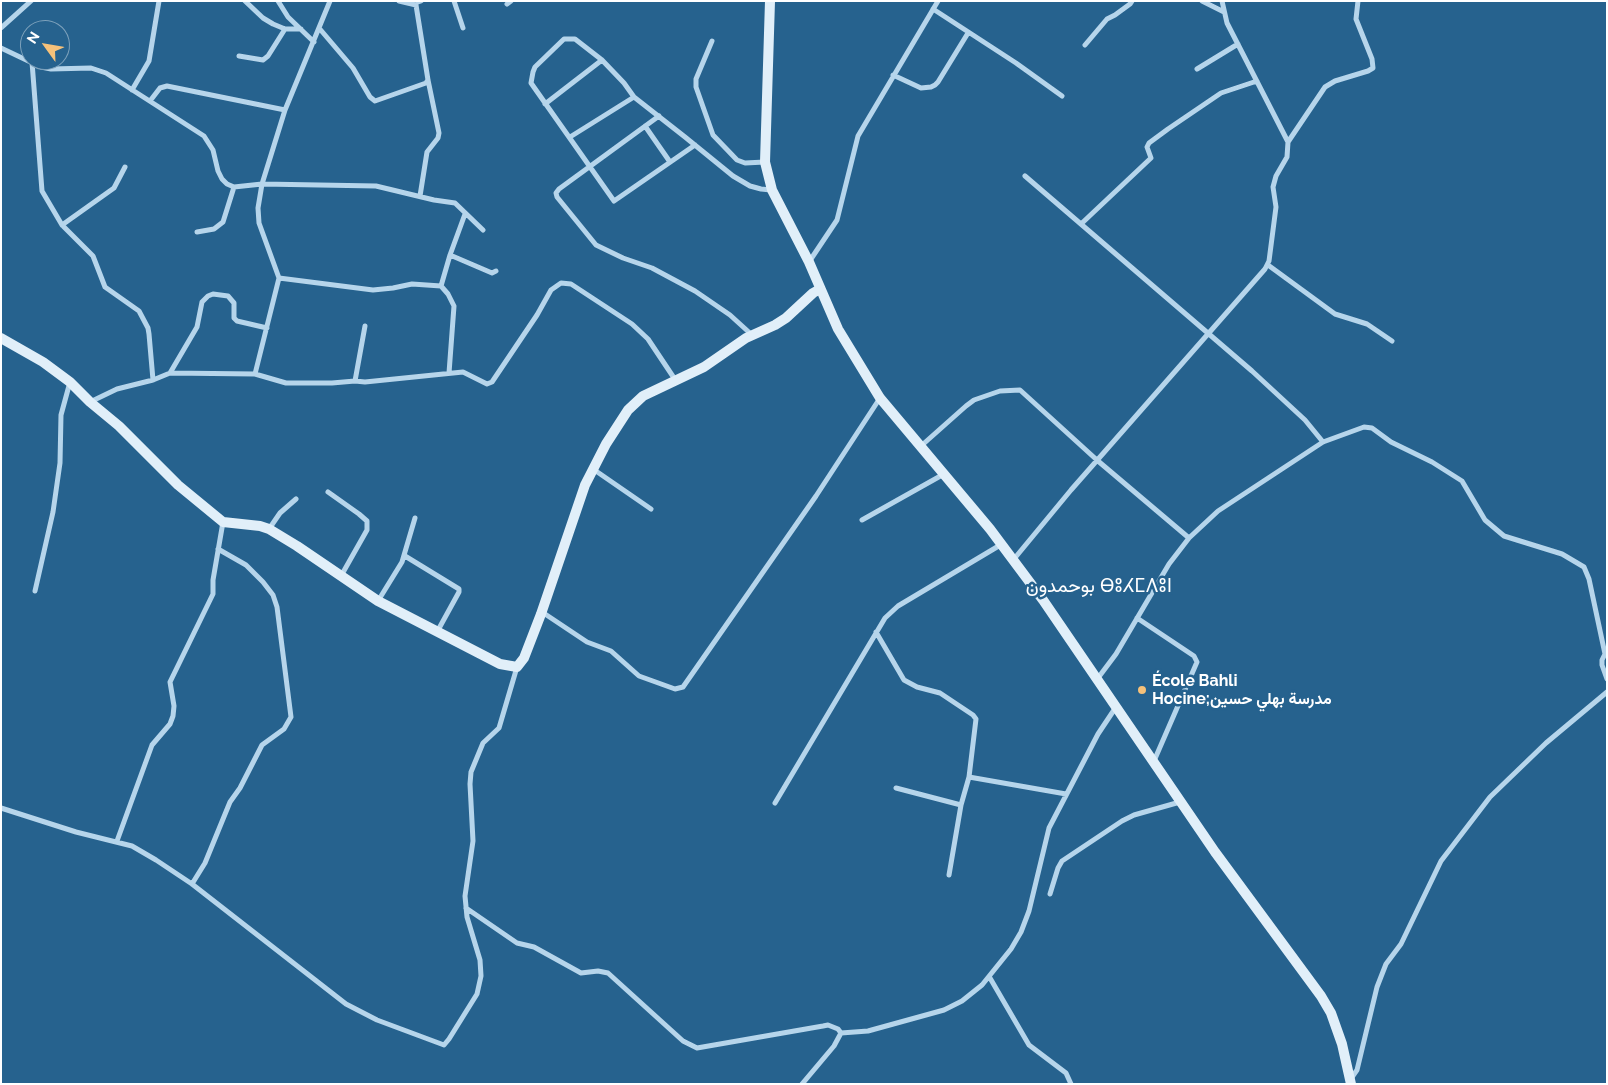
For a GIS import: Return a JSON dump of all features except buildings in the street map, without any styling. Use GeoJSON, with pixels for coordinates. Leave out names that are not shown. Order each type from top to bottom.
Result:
{"type":"FeatureCollection","features":[{"type":"Feature","properties":{"kind":"main road"},"geometry":{"type":"LineString","coordinates":[[770,1],[765,162],[772,190],[809,262],[838,328],[880,398],[1014,559],[1098,678],[1215,852],[1321,996],[1331,1014],[1340,1038],[1349,1083]]}},
{"type":"Feature","properties":{"kind":"main road"},"geometry":{"type":"LineString","coordinates":[[1,338],[42,362],[70,382],[90,402],[119,426],[178,485],[223,522],[260,526],[269,530],[298,546],[340,577],[378,601],[500,664],[516,667],[524,658],[542,612],[576,510],[592,469],[623,417],[636,402],[656,389],[704,367],[734,346],[786,318],[820,289]]}},
{"type":"Feature","properties":{"kind":"street"},"geometry":{"type":"LineString","coordinates":[[1,28],[31,1]]}},
{"type":"Feature","properties":{"kind":"street"},"geometry":{"type":"LineString","coordinates":[[132,90],[148,61],[159,1]]}},
{"type":"Feature","properties":{"kind":"street"},"geometry":{"type":"LineString","coordinates":[[244,1],[263,18],[286,29],[301,29]]}},
{"type":"Feature","properties":{"kind":"street"},"geometry":{"type":"LineString","coordinates":[[278,1],[288,17],[314,42]]}},
{"type":"Feature","properties":{"kind":"street"},"geometry":{"type":"LineString","coordinates":[[255,374],[279,278],[259,222],[258,208],[262,184],[286,110],[330,1]]}},
{"type":"Feature","properties":{"kind":"street"},"geometry":{"type":"LineString","coordinates":[[399,1],[418,2],[428,80],[439,133],[438,138],[427,152],[420,196]]}},
{"type":"Feature","properties":{"kind":"street"},"geometry":{"type":"LineString","coordinates":[[454,1],[463,28]]}},
{"type":"Feature","properties":{"kind":"street"},"geometry":{"type":"LineString","coordinates":[[1085,45],[1107,19],[1123,10],[1132,1]]}},
{"type":"Feature","properties":{"kind":"street"},"geometry":{"type":"LineString","coordinates":[[1202,1],[1224,12]]}},
{"type":"Feature","properties":{"kind":"street"},"geometry":{"type":"LineString","coordinates":[[1222,1],[1227,23],[1288,142]]}},
{"type":"Feature","properties":{"kind":"street"},"geometry":{"type":"LineString","coordinates":[[1014,559],[1071,490],[1268,265],[1272,253],[1276,208],[1273,187],[1276,176],[1287,157],[1288,142],[1325,87],[1335,81],[1368,71],[1372,68],[1372,59],[1356,19],[1358,1]]}},
{"type":"Feature","properties":{"kind":"street"},"geometry":{"type":"LineString","coordinates":[[809,262],[837,220],[858,136],[934,4],[968,33],[1016,63],[1062,96]]}},
{"type":"Feature","properties":{"kind":"street"},"geometry":{"type":"LineString","coordinates":[[319,28],[353,68],[370,97],[375,101],[418,86],[428,80]]}},
{"type":"Feature","properties":{"kind":"street"},"geometry":{"type":"LineString","coordinates":[[239,56],[263,60],[268,56],[286,29]]}},
{"type":"Feature","properties":{"kind":"street"},"geometry":{"type":"LineString","coordinates":[[893,76],[921,88],[935,85],[968,33]]}},
{"type":"Feature","properties":{"kind":"street"},"geometry":{"type":"LineString","coordinates":[[694,145],[614,201],[531,83],[535,67],[564,39],[575,39],[602,60],[634,97],[733,176],[750,186],[772,190]]}},
{"type":"Feature","properties":{"kind":"street"},"geometry":{"type":"LineString","coordinates":[[712,41],[697,76],[696,87],[712,135],[737,160],[745,163],[765,162]]}},
{"type":"Feature","properties":{"kind":"street"},"geometry":{"type":"LineString","coordinates":[[1197,70],[1238,44]]}},
{"type":"Feature","properties":{"kind":"street"},"geometry":{"type":"LineString","coordinates":[[1,48],[20,57]]}},
{"type":"Feature","properties":{"kind":"street"},"geometry":{"type":"LineString","coordinates":[[545,104],[602,60]]}},
{"type":"Feature","properties":{"kind":"street"},"geometry":{"type":"LineString","coordinates":[[70,69],[91,68],[106,73],[204,136],[213,150],[222,179],[234,187],[262,184],[376,186],[455,203],[483,230]]}},
{"type":"Feature","properties":{"kind":"street"},"geometry":{"type":"LineString","coordinates":[[33,70],[42,191],[62,225],[94,256],[105,287],[139,310],[148,328],[152,380]]}},
{"type":"Feature","properties":{"kind":"street"},"geometry":{"type":"LineString","coordinates":[[1081,224],[1150,158],[1147,147],[1149,143],[1221,93],[1257,81]]}},
{"type":"Feature","properties":{"kind":"street"},"geometry":{"type":"LineString","coordinates":[[150,101],[160,88],[167,86],[286,110]]}},
{"type":"Feature","properties":{"kind":"street"},"geometry":{"type":"LineString","coordinates":[[570,137],[634,97]]}},
{"type":"Feature","properties":{"kind":"street"},"geometry":{"type":"LineString","coordinates":[[659,116],[557,191],[556,195],[592,241],[601,248],[652,268],[695,291],[730,315],[753,335]]}},
{"type":"Feature","properties":{"kind":"street"},"geometry":{"type":"LineString","coordinates":[[646,126],[670,162]]}},
{"type":"Feature","properties":{"kind":"street"},"geometry":{"type":"LineString","coordinates":[[62,225],[114,188],[124,167]]}},
{"type":"Feature","properties":{"kind":"street"},"geometry":{"type":"LineString","coordinates":[[1025,176],[1210,333],[1276,392],[1305,420],[1323,442]]}},
{"type":"Feature","properties":{"kind":"street"},"geometry":{"type":"LineString","coordinates":[[197,232],[214,229],[223,222],[234,187]]}},
{"type":"Feature","properties":{"kind":"street"},"geometry":{"type":"LineString","coordinates":[[441,286],[465,214]]}},
{"type":"Feature","properties":{"kind":"street"},"geometry":{"type":"LineString","coordinates":[[450,255],[492,273],[496,271]]}},
{"type":"Feature","properties":{"kind":"street"},"geometry":{"type":"LineString","coordinates":[[1268,265],[1335,314],[1367,324],[1392,341]]}},
{"type":"Feature","properties":{"kind":"street"},"geometry":{"type":"LineString","coordinates":[[279,278],[374,290],[412,284],[441,286],[448,294],[454,306],[449,373]]}},
{"type":"Feature","properties":{"kind":"street"},"geometry":{"type":"LineString","coordinates":[[90,402],[117,389],[170,373],[255,374],[286,383],[332,384],[462,372],[488,384],[492,382],[537,315],[551,290],[561,283],[571,284],[632,324],[648,339],[676,381]]}},
{"type":"Feature","properties":{"kind":"street"},"geometry":{"type":"LineString","coordinates":[[170,373],[197,327],[202,302],[208,296],[213,294],[228,296],[234,303],[234,318],[236,321],[267,328]]}},
{"type":"Feature","properties":{"kind":"street"},"geometry":{"type":"LineString","coordinates":[[355,381],[365,326]]}},
{"type":"Feature","properties":{"kind":"street"},"geometry":{"type":"LineString","coordinates":[[36,591],[60,462],[61,415],[70,382]]}},
{"type":"Feature","properties":{"kind":"street"},"geometry":{"type":"LineString","coordinates":[[921,446],[974,400],[987,394],[1010,389],[1023,392],[1098,461],[1189,538]]}},
{"type":"Feature","properties":{"kind":"street"},"geometry":{"type":"LineString","coordinates":[[542,612],[586,642],[611,651],[639,676],[674,689],[682,687],[816,496],[880,398]]}},
{"type":"Feature","properties":{"kind":"street"},"geometry":{"type":"LineString","coordinates":[[1098,678],[1116,654],[1169,564],[1189,538],[1218,510],[1323,442],[1364,427],[1372,428],[1391,442],[1432,462],[1462,481],[1485,520],[1504,536],[1562,554],[1584,567],[1589,579],[1603,644],[1602,665],[1607,680]]}},
{"type":"Feature","properties":{"kind":"street"},"geometry":{"type":"LineString","coordinates":[[592,469],[651,509]]}},
{"type":"Feature","properties":{"kind":"street"},"geometry":{"type":"LineString","coordinates":[[862,520],[944,474]]}},
{"type":"Feature","properties":{"kind":"street"},"geometry":{"type":"LineString","coordinates":[[328,492],[367,521],[367,530],[340,577]]}},
{"type":"Feature","properties":{"kind":"street"},"geometry":{"type":"LineString","coordinates":[[269,530],[280,513],[296,499]]}},
{"type":"Feature","properties":{"kind":"street"},"geometry":{"type":"LineString","coordinates":[[378,601],[404,556],[415,518]]}},
{"type":"Feature","properties":{"kind":"street"},"geometry":{"type":"LineString","coordinates":[[117,841],[152,745],[170,724],[173,716],[174,706],[170,682],[213,594],[213,580],[223,522]]}},
{"type":"Feature","properties":{"kind":"street"},"geometry":{"type":"LineString","coordinates":[[775,803],[885,618],[898,606],[1002,544]]}},
{"type":"Feature","properties":{"kind":"street"},"geometry":{"type":"LineString","coordinates":[[192,884],[205,863],[230,802],[240,788],[262,745],[284,729],[291,717],[277,607],[273,595],[246,565],[218,549]]}},
{"type":"Feature","properties":{"kind":"street"},"geometry":{"type":"LineString","coordinates":[[404,556],[459,589],[460,592],[437,632]]}},
{"type":"Feature","properties":{"kind":"street"},"geometry":{"type":"LineString","coordinates":[[1137,618],[1194,656],[1197,662],[1154,761]]}},
{"type":"Feature","properties":{"kind":"street"},"geometry":{"type":"LineString","coordinates":[[876,632],[904,680],[917,687],[940,694],[975,718],[968,777],[961,805],[949,875]]}},
{"type":"Feature","properties":{"kind":"street"},"geometry":{"type":"LineString","coordinates":[[1,808],[76,832],[132,846],[192,884],[346,1004],[377,1020],[444,1045],[450,1039],[476,994],[481,976],[480,960],[467,916],[465,896],[473,841],[471,772],[483,743],[499,728],[516,667]]}},
{"type":"Feature","properties":{"kind":"street"},"geometry":{"type":"LineString","coordinates":[[1349,1083],[1357,1070],[1377,987],[1386,964],[1400,944],[1441,861],[1490,797],[1546,743],[1607,692]]}},
{"type":"Feature","properties":{"kind":"street"},"geometry":{"type":"LineString","coordinates":[[841,1033],[868,1031],[944,1010],[962,1000],[990,978],[1011,949],[1029,911],[1049,828],[1098,734],[1117,706]]}},
{"type":"Feature","properties":{"kind":"street"},"geometry":{"type":"LineString","coordinates":[[968,777],[1066,794]]}},
{"type":"Feature","properties":{"kind":"street"},"geometry":{"type":"LineString","coordinates":[[896,788],[961,805]]}},
{"type":"Feature","properties":{"kind":"street"},"geometry":{"type":"LineString","coordinates":[[1050,894],[1062,861],[1134,815],[1180,802]]}},
{"type":"Feature","properties":{"kind":"street"},"geometry":{"type":"LineString","coordinates":[[466,908],[517,943],[534,947],[581,972],[598,970],[608,973],[683,1041],[696,1048],[828,1025],[838,1029],[841,1033]]}},
{"type":"Feature","properties":{"kind":"street"},"geometry":{"type":"LineString","coordinates":[[990,978],[1029,1045],[1066,1073],[1071,1084]]}},
{"type":"Feature","properties":{"kind":"street"},"geometry":{"type":"LineString","coordinates":[[802,1084],[834,1046],[841,1033]]}},
{"type":"Feature","properties":{"kind":"place","name":"École Bahli Hocine;مدرسة بهلي حسين"},"geometry":{"type":"Point","coordinates":[1142,690]}},
{"type":"Feature","properties":{"kind":"district","name":"بوحمدون ⴱⵓⵃⵎⴷⵓⵏ"},"geometry":{"type":"Point","coordinates":[1099,586]}}]}
